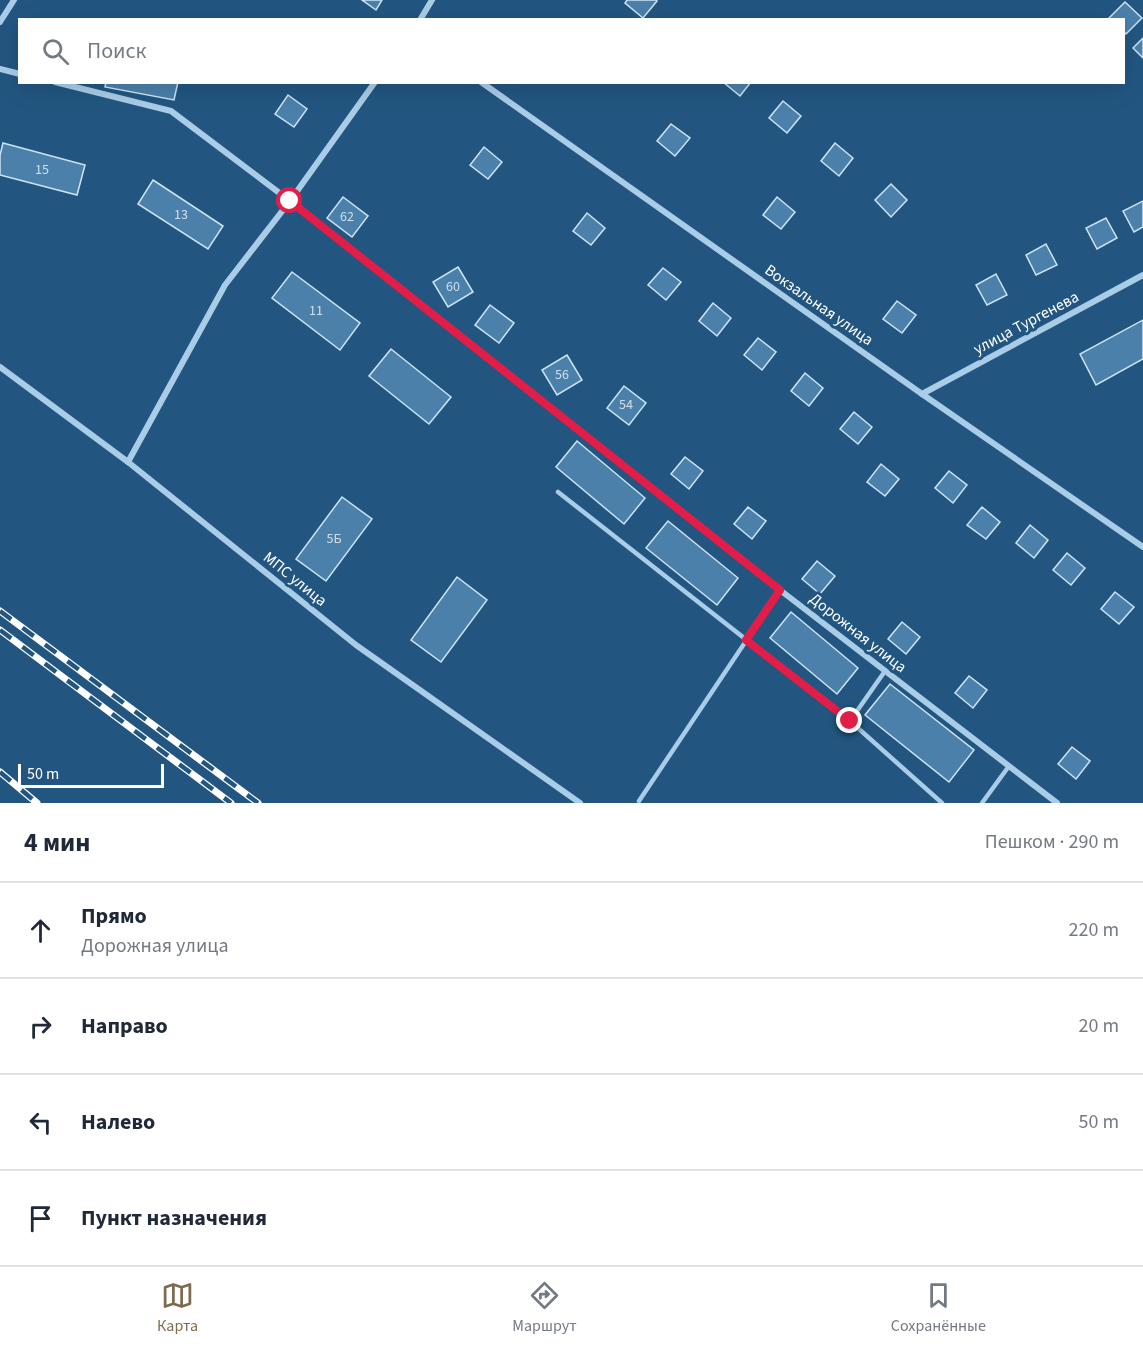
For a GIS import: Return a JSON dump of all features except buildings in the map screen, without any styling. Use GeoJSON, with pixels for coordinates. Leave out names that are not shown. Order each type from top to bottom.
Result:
{"type":"FeatureCollection","features":[{"type":"Feature","properties":{"kind":"street"},"geometry":{"type":"LineString","coordinates":[[0,22],[14,0]]}},
{"type":"Feature","properties":{"kind":"street"},"geometry":{"type":"LineString","coordinates":[[421,18],[432,0]]}},
{"type":"Feature","properties":{"kind":"street"},"geometry":{"type":"LineString","coordinates":[[0,69],[18,74]]}},
{"type":"Feature","properties":{"kind":"street","name":"Дорожная улица"},"geometry":{"type":"LineString","coordinates":[[63,84],[171,111],[290,201],[780,590],[1057,803]]}},
{"type":"Feature","properties":{"kind":"street"},"geometry":{"type":"LineString","coordinates":[[128,462],[225,285],[290,201],[374,84]]}},
{"type":"Feature","properties":{"kind":"street","name":"Вокзальная улица"},"geometry":{"type":"LineString","coordinates":[[484,84],[922,394],[1143,547]]}},
{"type":"Feature","properties":{"kind":"street","name":"улица Тургенева"},"geometry":{"type":"LineString","coordinates":[[922,394],[1143,276]]}},
{"type":"Feature","properties":{"kind":"street","name":"МПС улица"},"geometry":{"type":"LineString","coordinates":[[0,368],[128,462],[356,645],[580,803]]}},
{"type":"Feature","properties":{"kind":"lane"},"geometry":{"type":"LineString","coordinates":[[558,492],[850,721],[942,803]]}},
{"type":"Feature","properties":{"kind":"lane"},"geometry":{"type":"LineString","coordinates":[[639,801],[780,590]]}},
{"type":"Feature","properties":{"kind":"lane"},"geometry":{"type":"LineString","coordinates":[[850,721],[885,671]]}},
{"type":"Feature","properties":{"kind":"lane"},"geometry":{"type":"LineString","coordinates":[[982,803],[1009,766]]}},
{"type":"Feature","properties":{"kind":"railway"},"geometry":{"type":"LineString","coordinates":[[0,611],[258,803]]}},
{"type":"Feature","properties":{"kind":"railway"},"geometry":{"type":"LineString","coordinates":[[0,630],[231,803]]}},
{"type":"Feature","properties":{"kind":"railway"},"geometry":{"type":"LineString","coordinates":[[0,772],[37,803]]}},
{"type":"Feature","properties":{"kind":"route"},"geometry":{"type":"LineString","coordinates":[[290,201],[780,590],[746,640],[850,721]]}}]}
